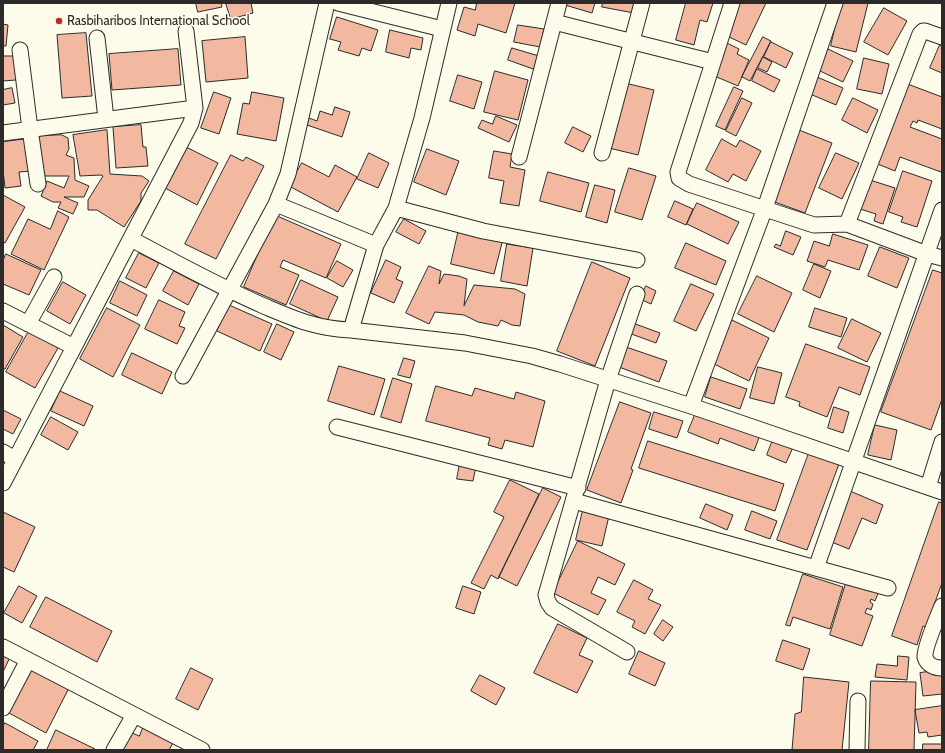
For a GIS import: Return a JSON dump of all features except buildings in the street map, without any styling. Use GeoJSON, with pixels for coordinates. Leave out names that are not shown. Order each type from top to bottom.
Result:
{"type":"FeatureCollection","features":[{"type":"Feature","properties":{"kind":"street"},"geometry":{"type":"LineString","coordinates":[[183,376],[276,204],[288,174],[327,3]]}},
{"type":"Feature","properties":{"kind":"street"},"geometry":{"type":"LineString","coordinates":[[338,3],[442,29]]}},
{"type":"Feature","properties":{"kind":"street"},"geometry":{"type":"LineString","coordinates":[[351,330],[376,245],[396,208],[422,118],[448,3]]}},
{"type":"Feature","properties":{"kind":"street"},"geometry":{"type":"LineString","coordinates":[[518,157],[558,3]]}},
{"type":"Feature","properties":{"kind":"street"},"geometry":{"type":"LineString","coordinates":[[602,153],[642,3]]}},
{"type":"Feature","properties":{"kind":"street"},"geometry":{"type":"LineString","coordinates":[[732,3],[678,172],[679,178],[689,184],[814,225],[847,224],[927,254],[942,258]]}},
{"type":"Feature","properties":{"kind":"street"},"geometry":{"type":"LineString","coordinates":[[691,406],[765,208],[833,3]]}},
{"type":"Feature","properties":{"kind":"street"},"geometry":{"type":"LineString","coordinates":[[554,22],[713,62]]}},
{"type":"Feature","properties":{"kind":"street"},"geometry":{"type":"LineString","coordinates":[[3,483],[9,456],[74,347],[191,124],[195,108],[186,30]]}},
{"type":"Feature","properties":{"kind":"street"},"geometry":{"type":"LineString","coordinates":[[847,224],[920,34],[925,31],[942,38]]}},
{"type":"Feature","properties":{"kind":"street"},"geometry":{"type":"LineString","coordinates":[[96,38],[106,119]]}},
{"type":"Feature","properties":{"kind":"street"},"geometry":{"type":"LineString","coordinates":[[20,50],[38,184]]}},
{"type":"Feature","properties":{"kind":"street"},"geometry":{"type":"LineString","coordinates":[[3,133],[195,108]]}},
{"type":"Feature","properties":{"kind":"street"},"geometry":{"type":"LineString","coordinates":[[276,204],[376,245]]}},
{"type":"Feature","properties":{"kind":"street"},"geometry":{"type":"LineString","coordinates":[[396,208],[483,231],[638,260]]}},
{"type":"Feature","properties":{"kind":"street"},"geometry":{"type":"LineString","coordinates":[[816,568],[942,210]]}},
{"type":"Feature","properties":{"kind":"street"},"geometry":{"type":"LineString","coordinates":[[130,238],[229,291],[303,322],[333,329],[465,343],[532,356],[691,406],[942,492]]}},
{"type":"Feature","properties":{"kind":"street"},"geometry":{"type":"LineString","coordinates":[[28,324],[54,277]]}},
{"type":"Feature","properties":{"kind":"street"},"geometry":{"type":"LineString","coordinates":[[627,652],[552,608],[546,595],[608,380],[637,294]]}},
{"type":"Feature","properties":{"kind":"street"},"geometry":{"type":"LineString","coordinates":[[3,311],[74,347]]}},
{"type":"Feature","properties":{"kind":"street"},"geometry":{"type":"LineString","coordinates":[[337,427],[576,494],[816,568],[888,588]]}},
{"type":"Feature","properties":{"kind":"street"},"geometry":{"type":"LineString","coordinates":[[928,487],[942,442]]}},
{"type":"Feature","properties":{"kind":"street"},"geometry":{"type":"LineString","coordinates":[[942,606],[926,649],[925,657],[927,661],[935,668],[942,668]]}},
{"type":"Feature","properties":{"kind":"street"},"geometry":{"type":"LineString","coordinates":[[3,647],[202,750]]}},
{"type":"Feature","properties":{"kind":"street"},"geometry":{"type":"LineString","coordinates":[[3,708],[28,660]]}},
{"type":"Feature","properties":{"kind":"street"},"geometry":{"type":"LineString","coordinates":[[857,750],[858,701]]}},
{"type":"Feature","properties":{"kind":"street"},"geometry":{"type":"LineString","coordinates":[[114,750],[134,714]]}},
{"type":"Feature","properties":{"kind":"place","name":"Rasbiharibos International School"},"geometry":{"type":"Point","coordinates":[59,21]}}]}
